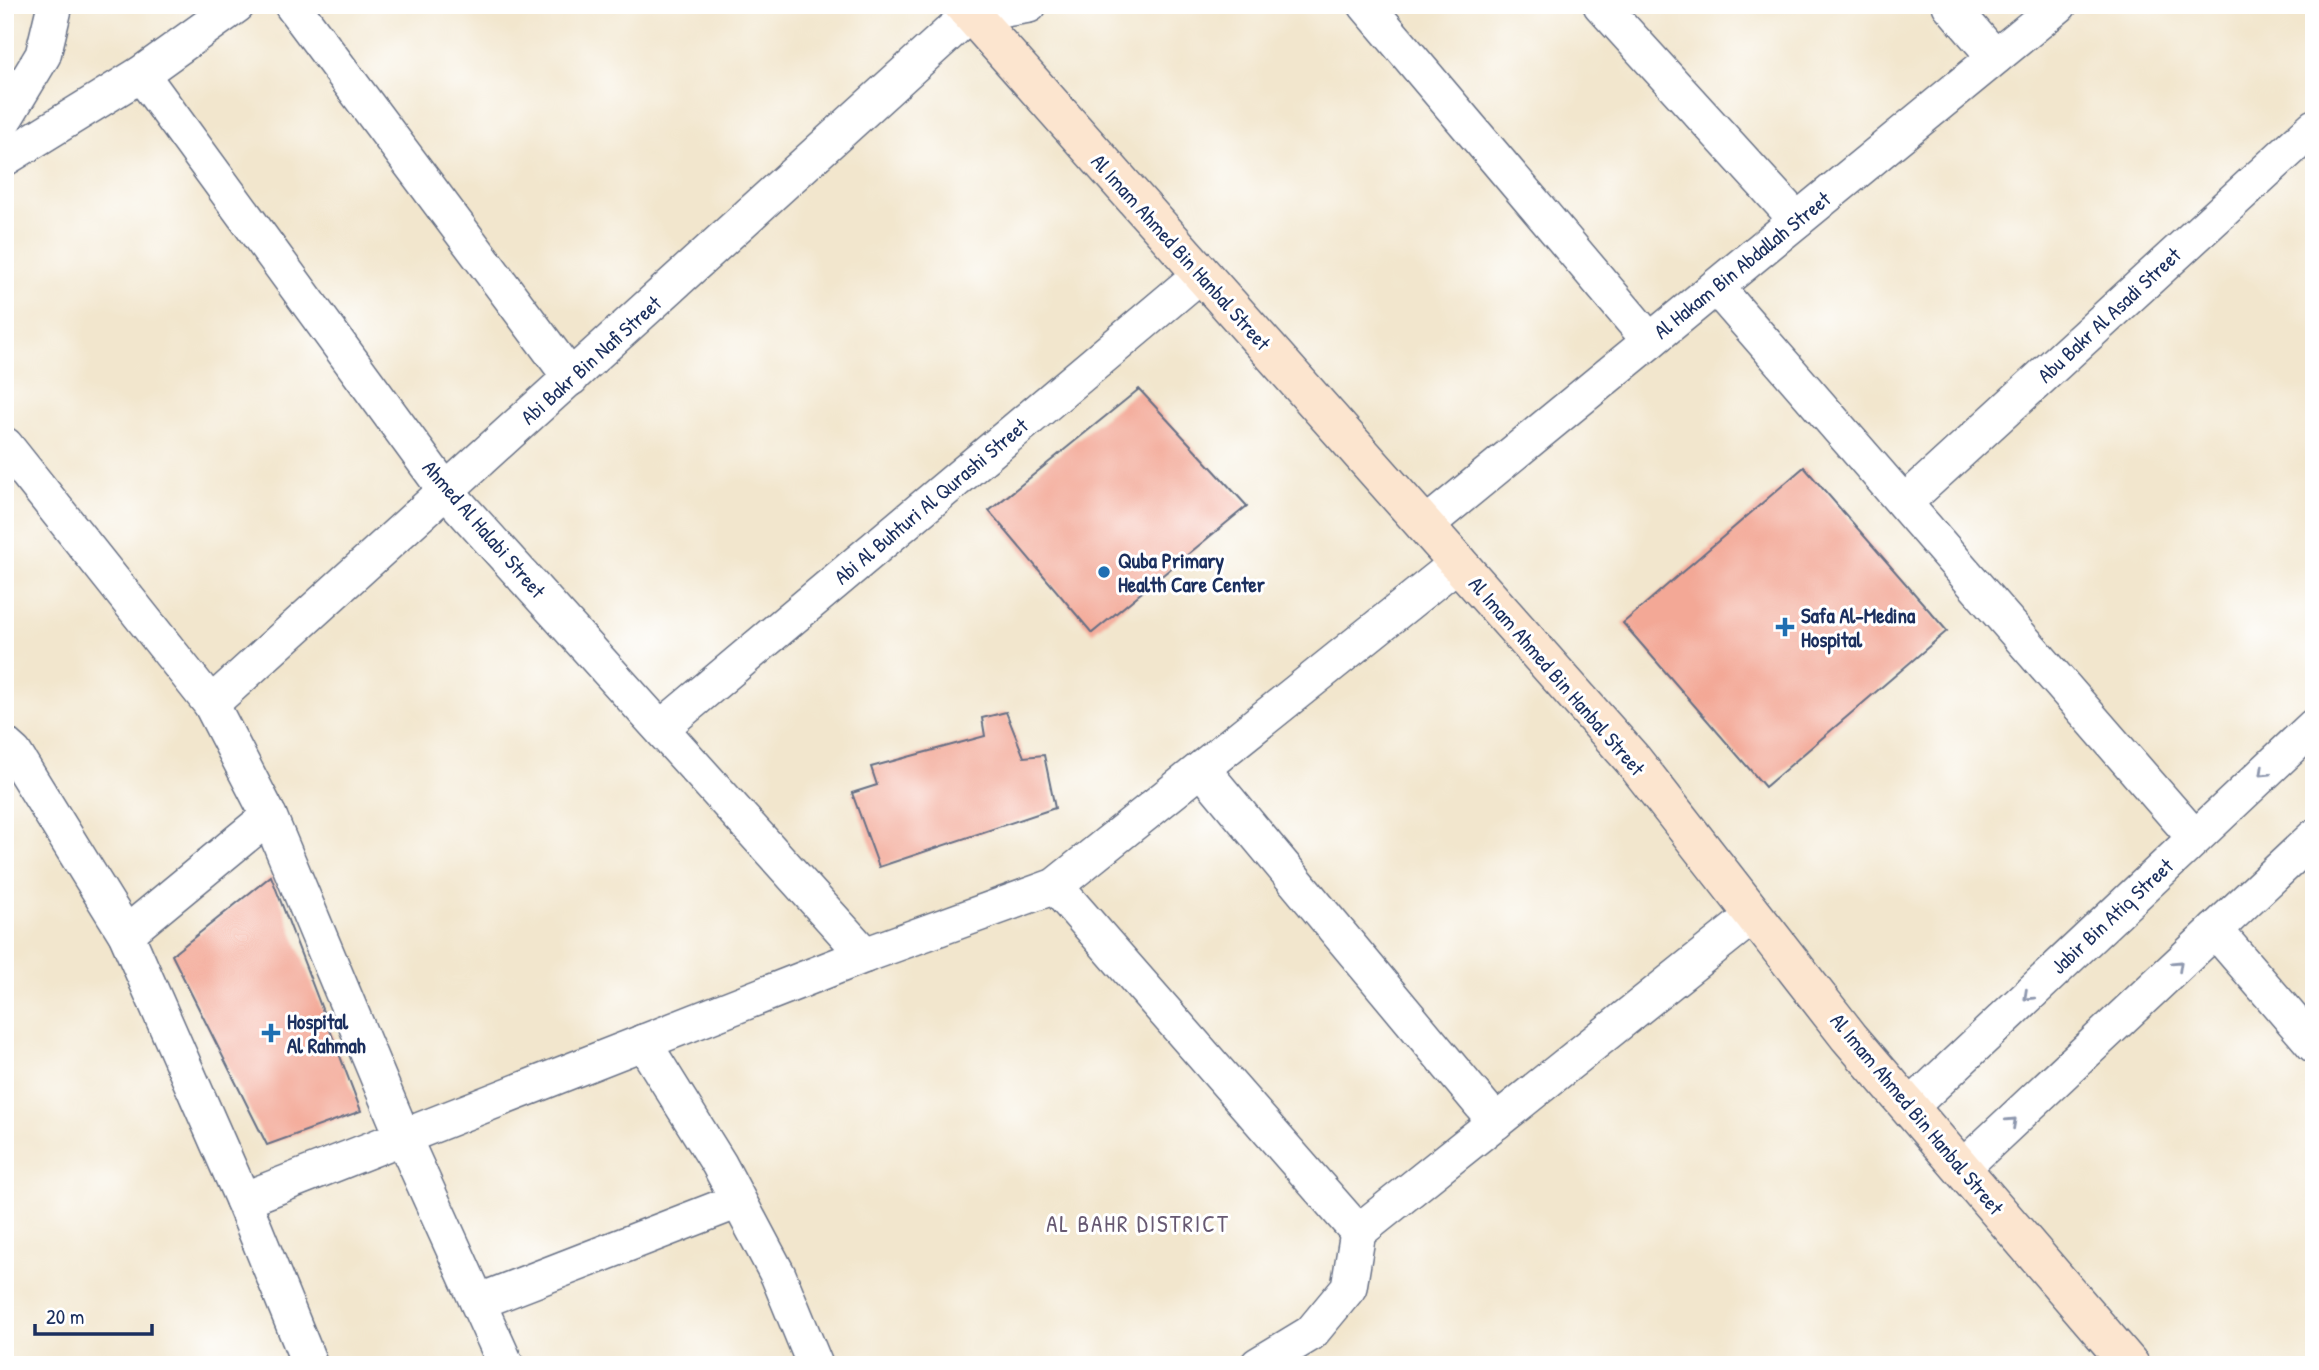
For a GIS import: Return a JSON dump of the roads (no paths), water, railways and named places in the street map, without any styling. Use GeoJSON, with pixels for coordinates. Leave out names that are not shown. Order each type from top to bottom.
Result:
{"type":"FeatureCollection","features":[{"type":"Feature","properties":{"kind":"main road","name":"Al Imam Ahmed Bin Hanbal Street"},"geometry":{"type":"LineString","coordinates":[[966,10],[1633,760],[1849,1037],[2130,1365]]}},
{"type":"Feature","properties":{"kind":"street"},"geometry":{"type":"LineString","coordinates":[[5,118],[43,55],[55,5]]}},
{"type":"Feature","properties":{"kind":"street"},"geometry":{"type":"LineString","coordinates":[[5,158],[141,74],[237,5]]}},
{"type":"Feature","properties":{"kind":"street"},"geometry":{"type":"LineString","coordinates":[[292,5],[571,378]]}},
{"type":"Feature","properties":{"kind":"street"},"geometry":{"type":"LineString","coordinates":[[966,10],[1029,5]]}},
{"type":"Feature","properties":{"kind":"street"},"geometry":{"type":"LineString","coordinates":[[1366,5],[1650,341]]}},
{"type":"Feature","properties":{"kind":"street"},"geometry":{"type":"LineString","coordinates":[[1601,5],[1797,220]]}},
{"type":"Feature","properties":{"kind":"street"},"geometry":{"type":"LineString","coordinates":[[1950,5],[1995,57]]}},
{"type":"Feature","properties":{"kind":"street","name":"Al Hakam Bin Abdallah Street"},"geometry":{"type":"LineString","coordinates":[[1426,525],[2059,5]]}},
{"type":"Feature","properties":{"kind":"street","name":"Abi Bakr Bin Nafi Street"},"geometry":{"type":"LineString","coordinates":[[211,704],[571,378],[966,10]]}},
{"type":"Feature","properties":{"kind":"street","name":"Ahmed Al Halabi Street"},"geometry":{"type":"LineString","coordinates":[[141,74],[446,491],[865,955]]}},
{"type":"Feature","properties":{"kind":"street","name":"Abu Bakr Al Asadi Street"},"geometry":{"type":"LineString","coordinates":[[1904,503],[2314,127]]}},
{"type":"Feature","properties":{"kind":"street","name":"Abi Al Buhturi Al Qurashi Street"},"geometry":{"type":"LineString","coordinates":[[661,728],[1201,274]]}},
{"type":"Feature","properties":{"kind":"street"},"geometry":{"type":"LineString","coordinates":[[1716,287],[2195,838]]}},
{"type":"Feature","properties":{"kind":"street"},"geometry":{"type":"LineString","coordinates":[[5,445],[211,704],[269,816],[403,1137],[506,1365]]}},
{"type":"Feature","properties":{"kind":"street"},"geometry":{"type":"LineString","coordinates":[[243,1200],[865,955],[1055,886],[1458,562]]}},
{"type":"Feature","properties":{"kind":"street","name":"Jabir Bin Atiq Street"},"geometry":{"type":"LineString","coordinates":[[1910,1107],[2313,729]]}},
{"type":"Feature","properties":{"kind":"street"},"geometry":{"type":"LineString","coordinates":[[5,745],[14,754],[126,934],[243,1200],[310,1365]]}},
{"type":"Feature","properties":{"kind":"street"},"geometry":{"type":"LineString","coordinates":[[1202,769],[1496,1122]]}},
{"type":"Feature","properties":{"kind":"street"},"geometry":{"type":"LineString","coordinates":[[126,934],[269,816]]}},
{"type":"Feature","properties":{"kind":"street"},"geometry":{"type":"LineString","coordinates":[[1962,1168],[2314,837]]}},
{"type":"Feature","properties":{"kind":"street"},"geometry":{"type":"LineString","coordinates":[[1055,886],[1358,1233]]}},
{"type":"Feature","properties":{"kind":"street"},"geometry":{"type":"LineString","coordinates":[[1258,1365],[1311,1333],[1349,1287],[1358,1233],[1754,915]]}},
{"type":"Feature","properties":{"kind":"street"},"geometry":{"type":"LineString","coordinates":[[2215,930],[2314,1045]]}},
{"type":"Feature","properties":{"kind":"street"},"geometry":{"type":"LineString","coordinates":[[643,1042],[719,1164],[778,1275],[814,1365]]}},
{"type":"Feature","properties":{"kind":"street"},"geometry":{"type":"LineString","coordinates":[[478,1302],[738,1200]]}},
{"type":"Feature","properties":{"kind":"place","name":"Quba Primary Health Care Center"},"geometry":{"type":"Point","coordinates":[1104,572]}},
{"type":"Feature","properties":{"kind":"place","name":"Safa Al-Medina Hospital"},"geometry":{"type":"Point","coordinates":[1785,627]}},
{"type":"Feature","properties":{"kind":"place","name":"Hospital Al Rahmah"},"geometry":{"type":"Point","coordinates":[271,1033]}},
{"type":"Feature","properties":{"kind":"district","name":"AL BAHR DISTRICT"},"geometry":{"type":"Point","coordinates":[1138,1223]}}]}
